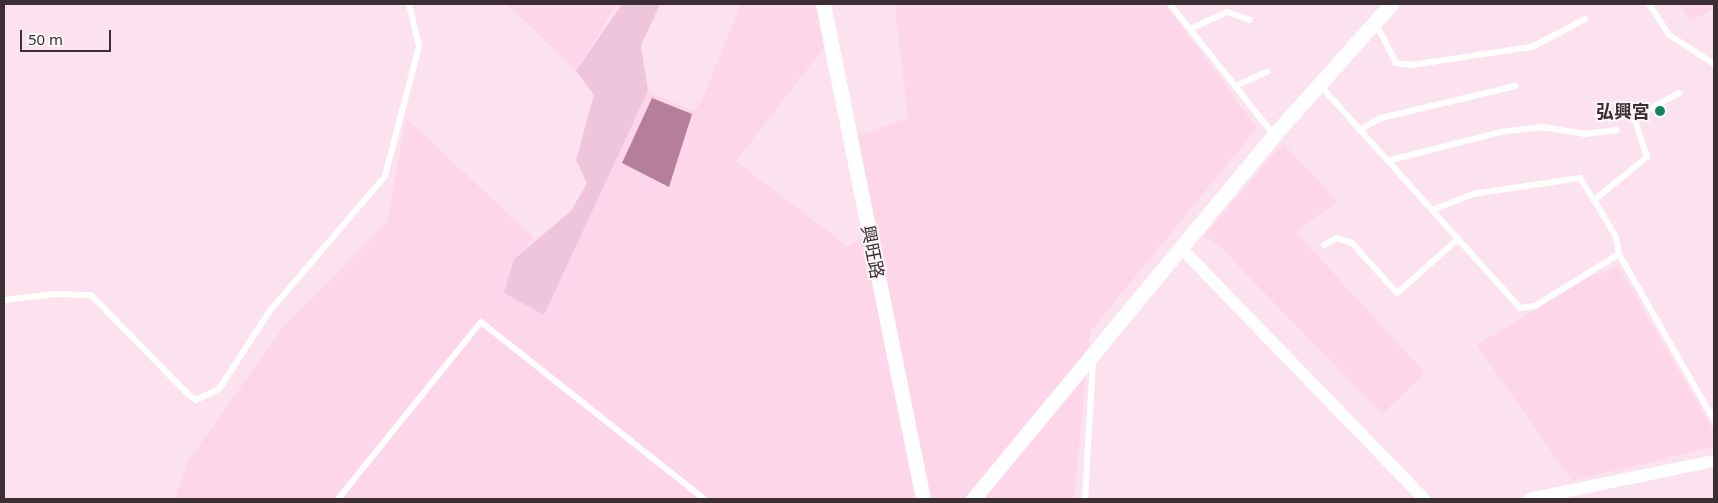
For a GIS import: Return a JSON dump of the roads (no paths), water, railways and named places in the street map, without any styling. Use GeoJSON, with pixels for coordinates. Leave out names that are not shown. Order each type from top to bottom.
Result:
{"type":"FeatureCollection","features":[{"type":"Feature","properties":{"kind":"street","name":"興旺路"},"geometry":{"type":"LineString","coordinates":[[823,4],[923,499]]}},
{"type":"Feature","properties":{"kind":"street"},"geometry":{"type":"LineString","coordinates":[[973,499],[1274,135],[1318,83],[1391,4]]}},
{"type":"Feature","properties":{"kind":"street"},"geometry":{"type":"LineString","coordinates":[[1180,247],[1424,499]]}},
{"type":"Feature","properties":{"kind":"street"},"geometry":{"type":"LineString","coordinates":[[1529,499],[1714,461]]}},
{"type":"Feature","properties":{"kind":"lane"},"geometry":{"type":"LineString","coordinates":[[4,300],[56,294],[91,295],[189,395],[196,400],[220,390],[270,312],[385,176],[419,46],[409,4]]}},
{"type":"Feature","properties":{"kind":"lane"},"geometry":{"type":"LineString","coordinates":[[1170,4],[1274,135]]}},
{"type":"Feature","properties":{"kind":"lane"},"geometry":{"type":"LineString","coordinates":[[1649,4],[1669,35],[1714,64]]}},
{"type":"Feature","properties":{"kind":"lane"},"geometry":{"type":"LineString","coordinates":[[1190,29],[1227,12],[1250,20]]}},
{"type":"Feature","properties":{"kind":"lane"},"geometry":{"type":"LineString","coordinates":[[1375,22],[1396,63],[1411,65],[1532,47],[1585,19]]}},
{"type":"Feature","properties":{"kind":"lane"},"geometry":{"type":"LineString","coordinates":[[1235,86],[1267,72]]}},
{"type":"Feature","properties":{"kind":"lane"},"geometry":{"type":"LineString","coordinates":[[1318,83],[1433,210],[1508,298],[1527,309],[1619,254]]}},
{"type":"Feature","properties":{"kind":"lane"},"geometry":{"type":"LineString","coordinates":[[1359,130],[1381,118],[1515,86]]}},
{"type":"Feature","properties":{"kind":"lane"},"geometry":{"type":"LineString","coordinates":[[1594,200],[1647,157],[1634,118],[1679,93]]}},
{"type":"Feature","properties":{"kind":"lane"},"geometry":{"type":"LineString","coordinates":[[1387,161],[1500,132],[1542,127],[1585,134],[1617,130]]}},
{"type":"Feature","properties":{"kind":"lane"},"geometry":{"type":"LineString","coordinates":[[1433,210],[1473,194],[1580,178],[1616,237],[1619,254],[1714,420]]}},
{"type":"Feature","properties":{"kind":"lane"},"geometry":{"type":"LineString","coordinates":[[1324,245],[1336,238],[1352,243],[1397,293],[1457,240]]}},
{"type":"Feature","properties":{"kind":"lane"},"geometry":{"type":"LineString","coordinates":[[338,499],[481,322],[704,499]]}},
{"type":"Feature","properties":{"kind":"lane"},"geometry":{"type":"LineString","coordinates":[[1085,499],[1093,353]]}},
{"type":"Feature","properties":{"kind":"place","name":"弘興宮"},"geometry":{"type":"Point","coordinates":[1660,111]}}]}
